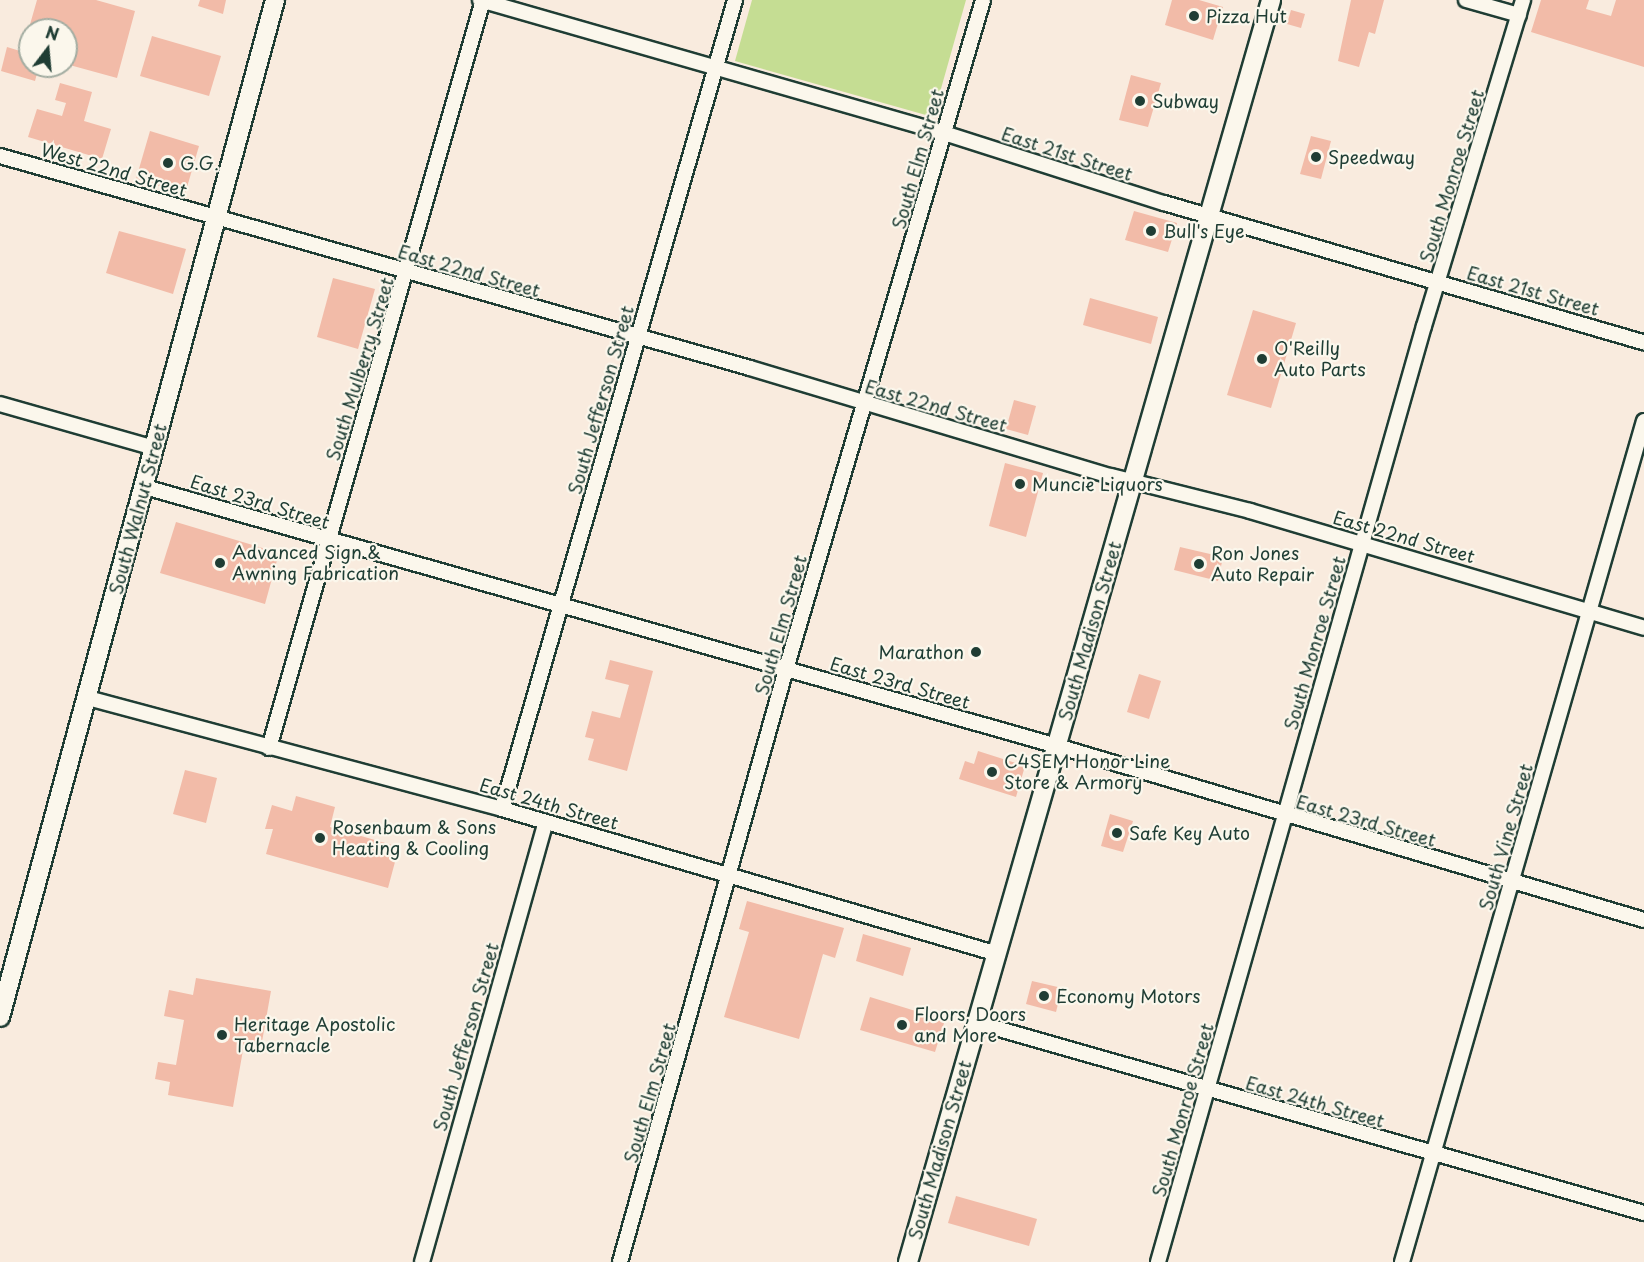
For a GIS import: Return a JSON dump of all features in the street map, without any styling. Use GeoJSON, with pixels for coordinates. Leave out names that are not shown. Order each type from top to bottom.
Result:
{"type":"FeatureCollection","features":[{"type":"Feature","properties":{"kind":"main road","name":"South Walnut Street"},"geometry":{"type":"LineString","coordinates":[[0,1017],[218,218],[275,0]]}},
{"type":"Feature","properties":{"kind":"main road","name":"South Madison Street"},"geometry":{"type":"LineString","coordinates":[[908,1262],[1271,0]]}},
{"type":"Feature","properties":{"kind":"street","name":"East 21st Street"},"geometry":{"type":"LineString","coordinates":[[482,0],[944,133],[1208,216],[1644,342]]}},
{"type":"Feature","properties":{"kind":"street","name":"South Mulberry Street"},"geometry":{"type":"LineString","coordinates":[[269,748],[408,272],[482,0]]}},
{"type":"Feature","properties":{"kind":"street","name":"South Jefferson Street"},"geometry":{"type":"LineString","coordinates":[[502,809],[562,608],[735,0]]}},
{"type":"Feature","properties":{"kind":"street","name":"South Elm Street"},"geometry":{"type":"LineString","coordinates":[[620,1262],[731,875],[786,669],[866,404],[983,0]]}},
{"type":"Feature","properties":{"kind":"street"},"geometry":{"type":"LineString","coordinates":[[1466,0],[1519,15]]}},
{"type":"Feature","properties":{"kind":"street","name":"South Monroe Street"},"geometry":{"type":"LineString","coordinates":[[1158,1262],[1362,544],[1523,0]]}},
{"type":"Feature","properties":{"kind":"street","name":"West 22nd Street"},"geometry":{"type":"LineString","coordinates":[[0,156],[218,218]]}},
{"type":"Feature","properties":{"kind":"street","name":"East 22nd Street"},"geometry":{"type":"LineString","coordinates":[[218,218],[638,336],[1134,481],[1362,544],[1644,628]]}},
{"type":"Feature","properties":{"kind":"street"},"geometry":{"type":"LineString","coordinates":[[0,404],[154,448]]}},
{"type":"Feature","properties":{"kind":"street","name":"South Vine Street"},"geometry":{"type":"LineString","coordinates":[[1402,1262],[1644,421]]}},
{"type":"Feature","properties":{"kind":"street","name":"East 23rd Street"},"geometry":{"type":"LineString","coordinates":[[145,487],[328,542],[1057,746],[1285,816],[1644,920]]}},
{"type":"Feature","properties":{"kind":"street","name":"East 24th Street"},"geometry":{"type":"LineString","coordinates":[[88,698],[502,809],[998,954]]}},
{"type":"Feature","properties":{"kind":"street","name":"South Jefferson Street"},"geometry":{"type":"LineString","coordinates":[[422,1262],[546,822]]}},
{"type":"Feature","properties":{"kind":"street","name":"East 24th Street"},"geometry":{"type":"LineString","coordinates":[[978,1023],[1644,1213]]}},
{"type":"Feature","properties":{"kind":"green space"},"geometry":{"type":"Polygon","coordinates":[[[752,0],[966,0],[933,117],[735,61],[752,0]]]}},
{"type":"Feature","properties":{"kind":"building"},"geometry":{"type":"Polygon","coordinates":[[[37,0],[96,0],[135,11],[117,78],[78,67],[78,18],[32,18],[37,0]]]}},
{"type":"Feature","properties":{"kind":"building"},"geometry":{"type":"Polygon","coordinates":[[[200,0],[226,0],[223,14],[198,6],[200,0]]]}},
{"type":"Feature","properties":{"kind":"building","name":"Pizza Hut"},"geometry":{"type":"Polygon","coordinates":[[[1172,0],[1199,0],[1223,7],[1213,40],[1165,25],[1172,0]]]}},
{"type":"Feature","properties":{"kind":"building"},"geometry":{"type":"Polygon","coordinates":[[[1351,0],[1384,0],[1375,34],[1369,32],[1359,67],[1338,61],[1351,0]]]}},
{"type":"Feature","properties":{"kind":"building"},"geometry":{"type":"Polygon","coordinates":[[[1541,0],[1589,0],[1586,9],[1611,16],[1616,0],[1644,0],[1644,67],[1531,32],[1541,0]]]}},
{"type":"Feature","properties":{"kind":"building"},"geometry":{"type":"Polygon","coordinates":[[[1291,10],[1305,14],[1301,28],[1287,24],[1291,10]]]}},
{"type":"Feature","properties":{"kind":"building"},"geometry":{"type":"Polygon","coordinates":[[[152,36],[221,56],[209,96],[140,76],[152,36]]]}},
{"type":"Feature","properties":{"kind":"building"},"geometry":{"type":"Polygon","coordinates":[[[7,47],[18,50],[18,76],[1,71],[7,47]]]}},
{"type":"Feature","properties":{"kind":"building","name":"Subway"},"geometry":{"type":"Polygon","coordinates":[[[1131,75],[1161,83],[1148,127],[1119,120],[1131,75]]]}},
{"type":"Feature","properties":{"kind":"building"},"geometry":{"type":"Polygon","coordinates":[[[60,83],[92,92],[84,121],[111,129],[102,159],[28,137],[37,109],[62,116],[66,103],[55,100],[60,83]]]}},
{"type":"Feature","properties":{"kind":"building","name":"G.G."},"geometry":{"type":"Polygon","coordinates":[[[150,131],[199,146],[185,194],[136,179],[150,131]]]}},
{"type":"Feature","properties":{"kind":"building","name":"Speedway"},"geometry":{"type":"Polygon","coordinates":[[[1311,136],[1331,141],[1321,179],[1300,174],[1311,136]]]}},
{"type":"Feature","properties":{"kind":"building","name":"Bull's Eye"},"geometry":{"type":"Polygon","coordinates":[[[1134,211],[1177,223],[1168,252],[1125,240],[1134,211]]]}},
{"type":"Feature","properties":{"kind":"building"},"geometry":{"type":"Polygon","coordinates":[[[119,231],[186,249],[173,294],[106,273],[119,231]]]}},
{"type":"Feature","properties":{"kind":"building"},"geometry":{"type":"Polygon","coordinates":[[[333,278],[375,289],[358,349],[317,337],[333,278]]]}},
{"type":"Feature","properties":{"kind":"building"},"geometry":{"type":"Polygon","coordinates":[[[1090,298],[1158,317],[1151,344],[1083,325],[1090,298]]]}},
{"type":"Feature","properties":{"kind":"building","name":"O'Reilly Auto Parts"},"geometry":{"type":"Polygon","coordinates":[[[1253,310],[1296,323],[1271,408],[1227,395],[1253,310]]]}},
{"type":"Feature","properties":{"kind":"building"},"geometry":{"type":"Polygon","coordinates":[[[1014,400],[1036,406],[1028,435],[1006,429],[1014,400]]]}},
{"type":"Feature","properties":{"kind":"building"},"geometry":{"type":"Polygon","coordinates":[[[1005,463],[1043,473],[1026,537],[989,526],[1005,463]]]}},
{"type":"Feature","properties":{"kind":"building","name":"Advanced Sign & Awning Fabrication"},"geometry":{"type":"Polygon","coordinates":[[[176,522],[279,553],[265,604],[160,573],[176,522]]]}},
{"type":"Feature","properties":{"kind":"building","name":"Ron Jones Auto Repair"},"geometry":{"type":"Polygon","coordinates":[[[1180,547],[1223,557],[1218,581],[1174,570],[1180,547]]]}},
{"type":"Feature","properties":{"kind":"building"},"geometry":{"type":"Polygon","coordinates":[[[610,660],[653,671],[627,771],[588,760],[594,739],[585,737],[592,711],[620,718],[629,685],[605,679],[610,660]]]}},
{"type":"Feature","properties":{"kind":"building"},"geometry":{"type":"Polygon","coordinates":[[[1139,674],[1161,681],[1149,719],[1127,712],[1139,674]]]}},
{"type":"Feature","properties":{"kind":"building","name":"C4SEM Honor Line Store & Armory"},"geometry":{"type":"Polygon","coordinates":[[[978,751],[1025,766],[1016,797],[959,779],[965,761],[974,764],[978,751]]]}},
{"type":"Feature","properties":{"kind":"building"},"geometry":{"type":"Polygon","coordinates":[[[185,770],[217,778],[206,823],[173,814],[185,770]]]}},
{"type":"Feature","properties":{"kind":"building","name":"Rosenbaum & Sons Heating & Cooling"},"geometry":{"type":"Polygon","coordinates":[[[296,796],[335,807],[330,827],[399,847],[388,888],[266,854],[273,829],[265,829],[272,805],[292,811],[296,796]]]}},
{"type":"Feature","properties":{"kind":"building","name":"Safe Key Auto"},"geometry":{"type":"Polygon","coordinates":[[[1110,814],[1133,821],[1123,852],[1101,846],[1110,814]]]}},
{"type":"Feature","properties":{"kind":"building"},"geometry":{"type":"Polygon","coordinates":[[[747,901],[844,928],[835,958],[823,954],[799,1039],[724,1017],[749,932],[739,929],[747,901]]]}},
{"type":"Feature","properties":{"kind":"building"},"geometry":{"type":"Polygon","coordinates":[[[863,934],[911,948],[903,976],[856,961],[863,934]]]}},
{"type":"Feature","properties":{"kind":"building","name":"Heritage Apostolic Tabernacle"},"geometry":{"type":"Polygon","coordinates":[[[196,978],[271,991],[260,1053],[243,1050],[233,1107],[168,1095],[170,1082],[155,1079],[158,1062],[176,1065],[184,1020],[164,1016],[169,990],[193,995],[196,978]]]}},
{"type":"Feature","properties":{"kind":"building","name":"Economy Motors"},"geometry":{"type":"Polygon","coordinates":[[[1032,981],[1062,988],[1056,1012],[1026,1004],[1032,981]]]}},
{"type":"Feature","properties":{"kind":"building","name":"Floors, Doors and More"},"geometry":{"type":"Polygon","coordinates":[[[870,997],[945,1020],[935,1052],[860,1030],[870,997]]]}},
{"type":"Feature","properties":{"kind":"building"},"geometry":{"type":"Polygon","coordinates":[[[956,1196],[1037,1219],[1029,1246],[948,1223],[956,1196]]]}},
{"type":"Feature","properties":{"kind":"place","name":"Pizza Hut"},"geometry":{"type":"Point","coordinates":[1194,16]}},
{"type":"Feature","properties":{"kind":"place","name":"Subway"},"geometry":{"type":"Point","coordinates":[1140,101]}},
{"type":"Feature","properties":{"kind":"place","name":"Speedway"},"geometry":{"type":"Point","coordinates":[1316,157]}},
{"type":"Feature","properties":{"kind":"place","name":"G.G."},"geometry":{"type":"Point","coordinates":[168,163]}},
{"type":"Feature","properties":{"kind":"place","name":"Bull's Eye"},"geometry":{"type":"Point","coordinates":[1151,231]}},
{"type":"Feature","properties":{"kind":"place","name":"O'Reilly Auto Parts"},"geometry":{"type":"Point","coordinates":[1262,359]}},
{"type":"Feature","properties":{"kind":"place","name":"Muncie Liquors"},"geometry":{"type":"Point","coordinates":[1020,484]}},
{"type":"Feature","properties":{"kind":"place","name":"Advanced Sign & Awning Fabrication"},"geometry":{"type":"Point","coordinates":[220,563]}},
{"type":"Feature","properties":{"kind":"place","name":"Ron Jones Auto Repair"},"geometry":{"type":"Point","coordinates":[1199,564]}},
{"type":"Feature","properties":{"kind":"place","name":"Marathon"},"geometry":{"type":"Point","coordinates":[976,652]}},
{"type":"Feature","properties":{"kind":"place","name":"C4SEM Honor Line Store & Armory"},"geometry":{"type":"Point","coordinates":[992,772]}},
{"type":"Feature","properties":{"kind":"place","name":"Safe Key Auto"},"geometry":{"type":"Point","coordinates":[1117,833]}},
{"type":"Feature","properties":{"kind":"place","name":"Rosenbaum & Sons Heating & Cooling"},"geometry":{"type":"Point","coordinates":[320,838]}},
{"type":"Feature","properties":{"kind":"place","name":"Economy Motors"},"geometry":{"type":"Point","coordinates":[1044,996]}},
{"type":"Feature","properties":{"kind":"place","name":"Floors, Doors and More"},"geometry":{"type":"Point","coordinates":[902,1025]}},
{"type":"Feature","properties":{"kind":"place","name":"Heritage Apostolic Tabernacle"},"geometry":{"type":"Point","coordinates":[222,1035]}}]}
